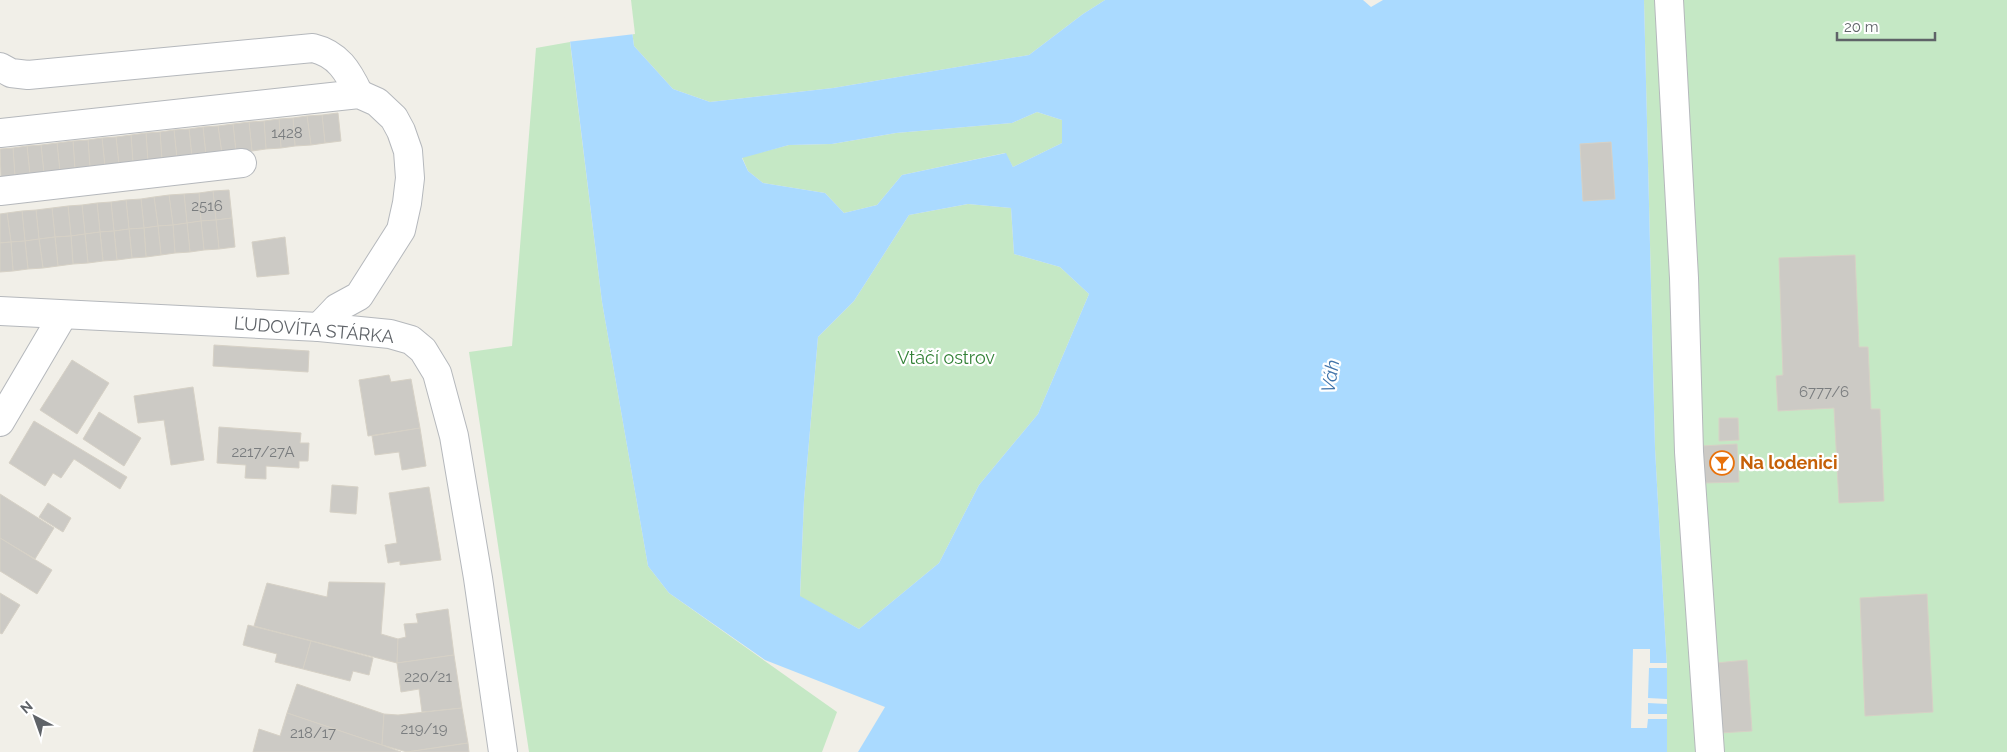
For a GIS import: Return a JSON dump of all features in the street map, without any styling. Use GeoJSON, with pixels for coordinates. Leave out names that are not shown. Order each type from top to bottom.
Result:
{"type":"FeatureCollection","features":[{"type":"Feature","properties":{"kind":"street"},"geometry":{"type":"LineString","coordinates":[[1669,0],[1684,278],[1689,452],[1710,752]]}},
{"type":"Feature","properties":{"kind":"street"},"geometry":{"type":"LineString","coordinates":[[0,67],[11,73],[28,75],[313,48],[326,51],[339,61],[351,76],[359,94]]}},
{"type":"Feature","properties":{"kind":"street"},"geometry":{"type":"LineString","coordinates":[[0,133],[359,94],[377,102],[394,118],[408,151],[410,178],[401,230],[359,296],[337,308],[319,327]]}},
{"type":"Feature","properties":{"kind":"street"},"geometry":{"type":"LineString","coordinates":[[0,191],[242,163]]}},
{"type":"Feature","properties":{"kind":"street","name":"ĽUDOVÍTA STÁRKA"},"geometry":{"type":"LineString","coordinates":[[0,311],[319,327],[390,334],[411,340],[423,350],[438,373],[454,436],[478,578],[503,752]]}},
{"type":"Feature","properties":{"kind":"street"},"geometry":{"type":"LineString","coordinates":[[0,422],[63,315]]}},
{"type":"Feature","properties":{"kind":"green space"},"geometry":{"type":"Polygon","coordinates":[[[628,0],[1105,0],[1083,14],[1029,55],[833,88],[710,102],[673,89],[634,46],[628,0]]]}},
{"type":"Feature","properties":{"kind":"green space"},"geometry":{"type":"Polygon","coordinates":[[[1644,0],[2007,0],[2007,752],[1667,752],[1667,669],[1655,448],[1644,0]]]}},
{"type":"Feature","properties":{"kind":"green space"},"geometry":{"type":"Polygon","coordinates":[[[570,42],[602,302],[648,566],[669,593],[837,712],[822,752],[529,752],[469,352],[512,346],[536,48],[570,42]]]}},
{"type":"Feature","properties":{"kind":"green space"},"geometry":{"type":"Polygon","coordinates":[[[1037,112],[1062,120],[1062,143],[1013,167],[1005,153],[902,175],[877,205],[844,213],[825,193],[763,183],[748,171],[742,157],[789,145],[832,144],[896,133],[1012,123],[1037,112]]]}},
{"type":"Feature","properties":{"kind":"green space","name":"Vtáčí ostrov"},"geometry":{"type":"Polygon","coordinates":[[[968,204],[1011,208],[1014,254],[1060,267],[1089,294],[1038,414],[979,485],[939,563],[859,629],[800,597],[804,500],[818,337],[854,301],[909,215],[968,204]]]}},
{"type":"Feature","properties":{"kind":"water","name":"Váh"},"geometry":{"type":"Polygon","coordinates":[[[565,0],[628,0],[634,46],[673,89],[710,102],[833,88],[1029,55],[1083,14],[1105,0],[1363,0],[1371,7],[1383,0],[1644,0],[1655,448],[1667,669],[1667,752],[858,752],[885,707],[765,660],[669,593],[648,566],[602,302],[565,0]],[[1037,112],[1012,123],[896,133],[832,144],[789,145],[742,158],[748,171],[763,183],[825,193],[844,213],[877,205],[902,175],[1006,153],[1013,167],[1062,143],[1062,120],[1037,112]],[[968,204],[909,215],[854,301],[818,337],[804,500],[800,596],[859,629],[939,563],[979,485],[1038,414],[1089,294],[1060,267],[1014,254],[1011,208],[968,204]]]}},
{"type":"Feature","properties":{"kind":"pier"},"geometry":{"type":"Polygon","coordinates":[[[562,0],[631,0],[635,34],[567,42],[562,0]]]}},
{"type":"Feature","properties":{"kind":"pier"},"geometry":{"type":"Polygon","coordinates":[[[1633,649],[1650,649],[1650,663],[1667,663],[1667,668],[1649,668],[1648,698],[1667,699],[1667,704],[1648,703],[1648,714],[1667,714],[1667,719],[1648,719],[1647,728],[1631,728],[1633,649]]]}},
{"type":"Feature","properties":{"kind":"building"},"geometry":{"type":"Polygon","coordinates":[[[338,113],[341,141],[325,143],[322,115],[338,113]]]}},
{"type":"Feature","properties":{"kind":"building"},"geometry":{"type":"Polygon","coordinates":[[[322,115],[325,143],[311,145],[307,116],[322,115]]]}},
{"type":"Feature","properties":{"kind":"building"},"geometry":{"type":"Polygon","coordinates":[[[307,116],[311,145],[295,146],[293,118],[307,116]]]}},
{"type":"Feature","properties":{"kind":"building"},"geometry":{"type":"Polygon","coordinates":[[[293,118],[295,146],[281,148],[279,119],[293,118]]]}},
{"type":"Feature","properties":{"kind":"building"},"geometry":{"type":"Polygon","coordinates":[[[279,119],[281,148],[266,149],[264,121],[279,119]]]}},
{"type":"Feature","properties":{"kind":"building"},"geometry":{"type":"Polygon","coordinates":[[[264,121],[266,149],[252,151],[249,122],[264,121]]]}},
{"type":"Feature","properties":{"kind":"building"},"geometry":{"type":"Polygon","coordinates":[[[249,122],[252,151],[236,152],[233,124],[249,122]]]}},
{"type":"Feature","properties":{"kind":"building"},"geometry":{"type":"Polygon","coordinates":[[[233,124],[236,152],[222,154],[218,126],[233,124]]]}},
{"type":"Feature","properties":{"kind":"building"},"geometry":{"type":"Polygon","coordinates":[[[218,126],[222,154],[206,156],[203,127],[218,126]]]}},
{"type":"Feature","properties":{"kind":"building"},"geometry":{"type":"Polygon","coordinates":[[[203,127],[206,156],[192,157],[189,129],[203,127]]]}},
{"type":"Feature","properties":{"kind":"building"},"geometry":{"type":"Polygon","coordinates":[[[189,129],[192,157],[177,159],[174,130],[189,129]]]}},
{"type":"Feature","properties":{"kind":"building"},"geometry":{"type":"Polygon","coordinates":[[[174,130],[177,159],[162,160],[160,132],[174,130]]]}},
{"type":"Feature","properties":{"kind":"building"},"geometry":{"type":"Polygon","coordinates":[[[160,132],[162,160],[148,162],[146,133],[160,132]]]}},
{"type":"Feature","properties":{"kind":"building"},"geometry":{"type":"Polygon","coordinates":[[[146,133],[148,162],[133,163],[131,135],[146,133]]]}},
{"type":"Feature","properties":{"kind":"building"},"geometry":{"type":"Polygon","coordinates":[[[131,135],[133,163],[119,165],[116,137],[131,135]]]}},
{"type":"Feature","properties":{"kind":"building"},"geometry":{"type":"Polygon","coordinates":[[[116,137],[119,165],[105,167],[102,138],[116,137]]]}},
{"type":"Feature","properties":{"kind":"building"},"geometry":{"type":"Polygon","coordinates":[[[102,138],[105,167],[90,168],[88,140],[102,138]]]}},
{"type":"Feature","properties":{"kind":"building"},"geometry":{"type":"Polygon","coordinates":[[[88,140],[90,168],[75,170],[73,141],[88,140]]]}},
{"type":"Feature","properties":{"kind":"building"},"geometry":{"type":"Polygon","coordinates":[[[73,141],[75,170],[60,172],[57,143],[73,141]]]}},
{"type":"Feature","properties":{"kind":"building"},"geometry":{"type":"Polygon","coordinates":[[[1611,142],[1615,199],[1583,201],[1580,144],[1611,142]]]}},
{"type":"Feature","properties":{"kind":"building"},"geometry":{"type":"Polygon","coordinates":[[[57,143],[60,172],[44,174],[41,145],[57,143]]]}},
{"type":"Feature","properties":{"kind":"building"},"geometry":{"type":"Polygon","coordinates":[[[41,145],[44,174],[30,175],[27,146],[41,145]]]}},
{"type":"Feature","properties":{"kind":"building"},"geometry":{"type":"Polygon","coordinates":[[[27,146],[30,175],[15,177],[13,148],[27,146]]]}},
{"type":"Feature","properties":{"kind":"building"},"geometry":{"type":"Polygon","coordinates":[[[13,148],[15,177],[1,178],[0,149],[13,148]]]}},
{"type":"Feature","properties":{"kind":"building"},"geometry":{"type":"Polygon","coordinates":[[[229,190],[232,218],[216,220],[213,191],[229,190]]]}},
{"type":"Feature","properties":{"kind":"building"},"geometry":{"type":"Polygon","coordinates":[[[213,191],[216,220],[201,221],[199,193],[213,191]]]}},
{"type":"Feature","properties":{"kind":"building"},"geometry":{"type":"Polygon","coordinates":[[[199,193],[201,221],[187,223],[184,194],[199,193]]]}},
{"type":"Feature","properties":{"kind":"building"},"geometry":{"type":"Polygon","coordinates":[[[184,194],[187,223],[173,225],[169,195],[184,194]]]}},
{"type":"Feature","properties":{"kind":"building"},"geometry":{"type":"Polygon","coordinates":[[[169,195],[173,225],[158,226],[154,197],[169,195]]]}},
{"type":"Feature","properties":{"kind":"building"},"geometry":{"type":"Polygon","coordinates":[[[154,197],[158,226],[144,228],[141,199],[154,197]]]}},
{"type":"Feature","properties":{"kind":"building"},"geometry":{"type":"Polygon","coordinates":[[[141,199],[144,228],[129,229],[126,200],[141,199]]]}},
{"type":"Feature","properties":{"kind":"building"},"geometry":{"type":"Polygon","coordinates":[[[126,200],[129,229],[114,231],[111,202],[126,200]]]}},
{"type":"Feature","properties":{"kind":"building"},"geometry":{"type":"Polygon","coordinates":[[[111,202],[114,231],[100,232],[97,203],[111,202]]]}},
{"type":"Feature","properties":{"kind":"building"},"geometry":{"type":"Polygon","coordinates":[[[97,203],[100,232],[85,234],[82,205],[97,203]]]}},
{"type":"Feature","properties":{"kind":"building"},"geometry":{"type":"Polygon","coordinates":[[[82,205],[85,234],[71,236],[68,206],[82,205]]]}},
{"type":"Feature","properties":{"kind":"building"},"geometry":{"type":"Polygon","coordinates":[[[68,206],[71,236],[55,237],[52,208],[68,206]]]}},
{"type":"Feature","properties":{"kind":"building"},"geometry":{"type":"Polygon","coordinates":[[[52,208],[55,237],[39,239],[36,210],[52,208]]]}},
{"type":"Feature","properties":{"kind":"building"},"geometry":{"type":"Polygon","coordinates":[[[36,210],[39,239],[25,241],[22,211],[36,210]]]}},
{"type":"Feature","properties":{"kind":"building"},"geometry":{"type":"Polygon","coordinates":[[[22,211],[25,241],[11,242],[7,213],[22,211]]]}},
{"type":"Feature","properties":{"kind":"building"},"geometry":{"type":"Polygon","coordinates":[[[7,213],[11,242],[0,243],[0,214],[7,213]]]}},
{"type":"Feature","properties":{"kind":"building"},"geometry":{"type":"Polygon","coordinates":[[[232,218],[235,247],[219,249],[216,220],[232,218]]]}},
{"type":"Feature","properties":{"kind":"building"},"geometry":{"type":"Polygon","coordinates":[[[216,220],[219,249],[204,250],[201,221],[216,220]]]}},
{"type":"Feature","properties":{"kind":"building"},"geometry":{"type":"Polygon","coordinates":[[[201,221],[204,250],[190,252],[187,223],[201,221]]]}},
{"type":"Feature","properties":{"kind":"building"},"geometry":{"type":"Polygon","coordinates":[[[187,223],[190,252],[175,253],[173,225],[187,223]]]}},
{"type":"Feature","properties":{"kind":"building"},"geometry":{"type":"Polygon","coordinates":[[[173,225],[175,253],[161,255],[158,226],[173,225]]]}},
{"type":"Feature","properties":{"kind":"building"},"geometry":{"type":"Polygon","coordinates":[[[158,226],[161,255],[146,257],[144,228],[158,226]]]}},
{"type":"Feature","properties":{"kind":"building"},"geometry":{"type":"Polygon","coordinates":[[[144,228],[146,257],[132,258],[129,229],[144,228]]]}},
{"type":"Feature","properties":{"kind":"building"},"geometry":{"type":"Polygon","coordinates":[[[129,229],[132,258],[117,260],[114,231],[129,229]]]}},
{"type":"Feature","properties":{"kind":"building"},"geometry":{"type":"Polygon","coordinates":[[[114,231],[117,260],[103,261],[100,232],[114,231]]]}},
{"type":"Feature","properties":{"kind":"building"},"geometry":{"type":"Polygon","coordinates":[[[100,232],[103,261],[88,263],[85,234],[100,232]]]}},
{"type":"Feature","properties":{"kind":"building"},"geometry":{"type":"Polygon","coordinates":[[[85,234],[88,263],[73,264],[71,236],[85,234]]]}},
{"type":"Feature","properties":{"kind":"building"},"geometry":{"type":"Polygon","coordinates":[[[71,236],[73,264],[58,266],[55,237],[71,236]]]}},
{"type":"Feature","properties":{"kind":"building"},"geometry":{"type":"Polygon","coordinates":[[[55,237],[58,266],[43,268],[39,239],[55,237]]]}},
{"type":"Feature","properties":{"kind":"building"},"geometry":{"type":"Polygon","coordinates":[[[285,237],[289,274],[257,277],[252,242],[285,237]]]}},
{"type":"Feature","properties":{"kind":"building"},"geometry":{"type":"Polygon","coordinates":[[[39,239],[43,268],[28,269],[25,241],[39,239]]]}},
{"type":"Feature","properties":{"kind":"building"},"geometry":{"type":"Polygon","coordinates":[[[25,241],[28,269],[13,271],[11,242],[25,241]]]}},
{"type":"Feature","properties":{"kind":"building"},"geometry":{"type":"Polygon","coordinates":[[[11,242],[13,271],[0,272],[0,243],[11,242]]]}},
{"type":"Feature","properties":{"kind":"building"},"geometry":{"type":"Polygon","coordinates":[[[1855,255],[1859,347],[1868,347],[1871,409],[1880,409],[1884,501],[1839,503],[1834,408],[1778,411],[1776,376],[1783,375],[1779,258],[1855,255]]]}},
{"type":"Feature","properties":{"kind":"building"},"geometry":{"type":"Polygon","coordinates":[[[214,345],[309,351],[308,372],[213,366],[214,345]]]}},
{"type":"Feature","properties":{"kind":"building"},"geometry":{"type":"Polygon","coordinates":[[[72,360],[109,383],[77,434],[40,410],[72,360]]]}},
{"type":"Feature","properties":{"kind":"building"},"geometry":{"type":"Polygon","coordinates":[[[389,375],[391,382],[411,379],[420,428],[368,436],[359,380],[389,375]]]}},
{"type":"Feature","properties":{"kind":"building"},"geometry":{"type":"Polygon","coordinates":[[[193,387],[204,460],[171,465],[164,420],[138,423],[134,396],[193,387]]]}},
{"type":"Feature","properties":{"kind":"building"},"geometry":{"type":"Polygon","coordinates":[[[99,412],[141,438],[124,466],[83,439],[99,412]]]}},
{"type":"Feature","properties":{"kind":"building"},"geometry":{"type":"Polygon","coordinates":[[[1719,418],[1738,418],[1739,440],[1719,441],[1719,418]]]}},
{"type":"Feature","properties":{"kind":"building"},"geometry":{"type":"Polygon","coordinates":[[[34,421],[127,477],[120,489],[74,459],[61,478],[53,473],[45,486],[9,463],[34,421]]]}},
{"type":"Feature","properties":{"kind":"building"},"geometry":{"type":"Polygon","coordinates":[[[219,427],[301,433],[300,443],[309,443],[308,461],[299,461],[299,468],[266,466],[266,479],[245,478],[246,465],[217,463],[219,427]]]}},
{"type":"Feature","properties":{"kind":"building"},"geometry":{"type":"Polygon","coordinates":[[[420,428],[426,466],[402,470],[399,452],[375,455],[372,436],[420,428]]]}},
{"type":"Feature","properties":{"kind":"building"},"geometry":{"type":"Polygon","coordinates":[[[1737,444],[1739,482],[1704,483],[1702,446],[1737,444]]]}},
{"type":"Feature","properties":{"kind":"building"},"geometry":{"type":"Polygon","coordinates":[[[332,485],[358,487],[356,514],[330,512],[332,485]]]}},
{"type":"Feature","properties":{"kind":"building"},"geometry":{"type":"Polygon","coordinates":[[[429,487],[441,560],[400,565],[400,561],[388,563],[385,545],[397,543],[389,493],[429,487]]]}},
{"type":"Feature","properties":{"kind":"building"},"geometry":{"type":"Polygon","coordinates":[[[0,494],[54,528],[35,559],[0,538],[0,494]]]}},
{"type":"Feature","properties":{"kind":"building"},"geometry":{"type":"Polygon","coordinates":[[[48,503],[71,518],[63,532],[39,517],[48,503]]]}},
{"type":"Feature","properties":{"kind":"building"},"geometry":{"type":"Polygon","coordinates":[[[0,538],[52,570],[37,594],[0,571],[0,538]]]}},
{"type":"Feature","properties":{"kind":"building"},"geometry":{"type":"Polygon","coordinates":[[[329,582],[385,583],[381,634],[398,639],[397,663],[254,626],[267,583],[327,597],[329,582]]]}},
{"type":"Feature","properties":{"kind":"building"},"geometry":{"type":"Polygon","coordinates":[[[0,593],[20,605],[2,634],[0,633],[0,593]]]}},
{"type":"Feature","properties":{"kind":"building"},"geometry":{"type":"Polygon","coordinates":[[[1927,594],[1933,712],[1865,716],[1860,598],[1927,594]]]}},
{"type":"Feature","properties":{"kind":"building"},"geometry":{"type":"Polygon","coordinates":[[[448,609],[454,655],[397,663],[398,639],[406,637],[404,624],[418,623],[416,614],[448,609]]]}},
{"type":"Feature","properties":{"kind":"building"},"geometry":{"type":"Polygon","coordinates":[[[248,625],[311,641],[303,669],[275,662],[277,654],[243,645],[248,625]]]}},
{"type":"Feature","properties":{"kind":"building"},"geometry":{"type":"Polygon","coordinates":[[[311,641],[373,658],[369,675],[353,671],[350,681],[303,669],[311,641]]]}},
{"type":"Feature","properties":{"kind":"building"},"geometry":{"type":"Polygon","coordinates":[[[454,655],[462,708],[422,712],[419,689],[401,692],[397,663],[454,655]]]}},
{"type":"Feature","properties":{"kind":"building"},"geometry":{"type":"Polygon","coordinates":[[[1747,660],[1752,731],[1720,733],[1716,663],[1747,660]]]}},
{"type":"Feature","properties":{"kind":"building"},"geometry":{"type":"Polygon","coordinates":[[[297,684],[384,714],[382,745],[287,713],[297,684]]]}},
{"type":"Feature","properties":{"kind":"building"},"geometry":{"type":"Polygon","coordinates":[[[462,708],[468,743],[407,752],[382,745],[384,714],[398,715],[462,708]]]}},
{"type":"Feature","properties":{"kind":"building"},"geometry":{"type":"Polygon","coordinates":[[[287,713],[401,752],[253,752],[259,729],[280,736],[287,713]]]}},
{"type":"Feature","properties":{"kind":"building"},"geometry":{"type":"Polygon","coordinates":[[[468,743],[469,752],[407,752],[468,743]]]}},
{"type":"Feature","properties":{"kind":"place","name":"Na lodenici"},"geometry":{"type":"Point","coordinates":[1722,463]}}]}
